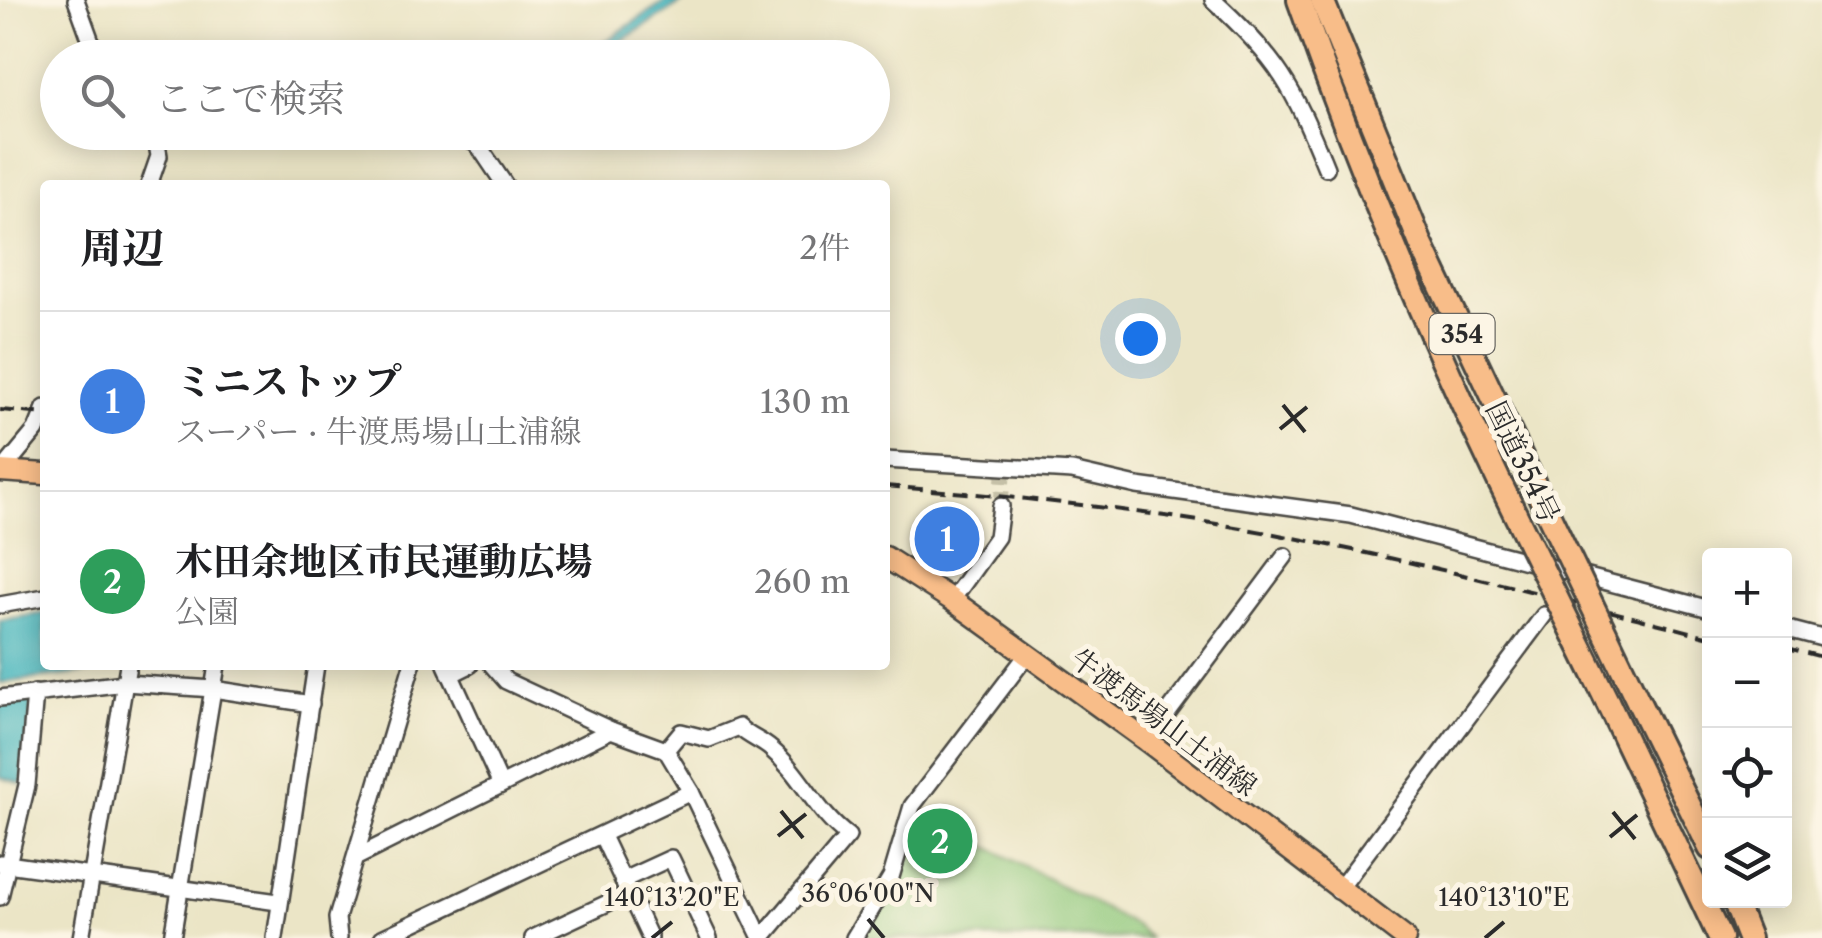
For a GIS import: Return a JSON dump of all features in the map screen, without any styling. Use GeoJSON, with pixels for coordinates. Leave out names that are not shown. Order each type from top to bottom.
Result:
{"type":"FeatureCollection","features":[{"type":"Feature","properties":{"kind":"highway","name":"国道354号"},"geometry":{"type":"LineString","coordinates":[[1299,0],[1352,150],[1418,309],[1720,938]]}},
{"type":"Feature","properties":{"kind":"highway","name":"国道354号"},"geometry":{"type":"LineString","coordinates":[[1322,0],[1420,244],[1702,832]]}},
{"type":"Feature","properties":{"kind":"highway"},"geometry":{"type":"LineString","coordinates":[[1737,908],[1749,938]]}},
{"type":"Feature","properties":{"kind":"main road"},"geometry":{"type":"LineString","coordinates":[[1,471],[40,474]]}},
{"type":"Feature","properties":{"kind":"main road","name":"牛渡馬場山土浦線"},"geometry":{"type":"LineString","coordinates":[[890,560],[952,600],[1148,742],[1338,891],[1405,938]]}},
{"type":"Feature","properties":{"kind":"street"},"geometry":{"type":"LineString","coordinates":[[76,0],[90,40]]}},
{"type":"Feature","properties":{"kind":"street"},"geometry":{"type":"LineString","coordinates":[[1213,0],[1275,60],[1297,96],[1326,168]]}},
{"type":"Feature","properties":{"kind":"street"},"geometry":{"type":"LineString","coordinates":[[152,180],[158,150]]}},
{"type":"Feature","properties":{"kind":"street"},"geometry":{"type":"LineString","coordinates":[[481,150],[502,180]]}},
{"type":"Feature","properties":{"kind":"street"},"geometry":{"type":"LineString","coordinates":[[1,471],[40,420]]}},
{"type":"Feature","properties":{"kind":"street"},"geometry":{"type":"LineString","coordinates":[[890,460],[1002,470],[1350,515],[1702,608]]}},
{"type":"Feature","properties":{"kind":"street"},"geometry":{"type":"LineString","coordinates":[[952,600],[997,536],[1001,506]]}},
{"type":"Feature","properties":{"kind":"street"},"geometry":{"type":"LineString","coordinates":[[1148,742],[1285,556]]}},
{"type":"Feature","properties":{"kind":"street"},"geometry":{"type":"LineString","coordinates":[[0,605],[40,598]]}},
{"type":"Feature","properties":{"kind":"street"},"geometry":{"type":"LineString","coordinates":[[1338,891],[1544,614]]}},
{"type":"Feature","properties":{"kind":"street"},"geometry":{"type":"LineString","coordinates":[[1792,630],[1822,638]]}},
{"type":"Feature","properties":{"kind":"street"},"geometry":{"type":"LineString","coordinates":[[854,938],[891,877],[912,806],[1027,654]]}},
{"type":"Feature","properties":{"kind":"street"},"geometry":{"type":"LineString","coordinates":[[82,938],[127,670]]}},
{"type":"Feature","properties":{"kind":"street"},"geometry":{"type":"LineString","coordinates":[[172,938],[216,670]]}},
{"type":"Feature","properties":{"kind":"street"},"geometry":{"type":"LineString","coordinates":[[276,938],[278,902],[315,670]]}},
{"type":"Feature","properties":{"kind":"street"},"geometry":{"type":"LineString","coordinates":[[338,938],[337,918],[411,670]]}},
{"type":"Feature","properties":{"kind":"street"},"geometry":{"type":"LineString","coordinates":[[448,670],[500,783]]}},
{"type":"Feature","properties":{"kind":"street"},"geometry":{"type":"LineString","coordinates":[[496,670],[506,682],[611,730],[666,750],[691,792],[761,938],[848,836],[824,819],[814,798],[769,746],[750,738],[739,727],[709,739],[681,732],[666,750]]}},
{"type":"Feature","properties":{"kind":"street"},"geometry":{"type":"LineString","coordinates":[[0,698],[125,682],[213,689],[311,704]]}},
{"type":"Feature","properties":{"kind":"street"},"geometry":{"type":"LineString","coordinates":[[0,897],[2,863],[27,785],[35,693]]}},
{"type":"Feature","properties":{"kind":"street"},"geometry":{"type":"LineString","coordinates":[[357,857],[611,730]]}},
{"type":"Feature","properties":{"kind":"street"},"geometry":{"type":"LineString","coordinates":[[382,938],[691,792]]}},
{"type":"Feature","properties":{"kind":"street"},"geometry":{"type":"LineString","coordinates":[[602,836],[650,938]]}},
{"type":"Feature","properties":{"kind":"street"},"geometry":{"type":"LineString","coordinates":[[533,938],[671,858],[709,938]]}},
{"type":"Feature","properties":{"kind":"street"},"geometry":{"type":"LineString","coordinates":[[2,863],[278,902]]}},
{"type":"Feature","properties":{"kind":"green space"},"geometry":{"type":"Polygon","coordinates":[[[912,806],[1136,926],[1149,938],[854,938],[874,911],[912,806]]]}},
{"type":"Feature","properties":{"kind":"water"},"geometry":{"type":"Polygon","coordinates":[[[667,0],[686,0],[623,40],[607,40],[667,0]]]}},
{"type":"Feature","properties":{"kind":"water"},"geometry":{"type":"Polygon","coordinates":[[[40,614],[40,670],[108,670],[0,683],[0,620],[40,614]]]}},
{"type":"Feature","properties":{"kind":"water"},"geometry":{"type":"Polygon","coordinates":[[[33,696],[23,784],[0,777],[0,704],[33,696]]]}},
{"type":"Feature","properties":{"kind":"building"},"geometry":{"type":"Polygon","coordinates":[[[937,516],[965,535],[952,553],[925,534],[937,516]]]}},
{"type":"Feature","properties":{"kind":"tunnel"},"geometry":{"type":"LineString","coordinates":[[1001,506],[1003,476]]}},
{"type":"Feature","properties":{"kind":"railway"},"geometry":{"type":"LineString","coordinates":[[0,410],[40,414]]}},
{"type":"Feature","properties":{"kind":"railway"},"geometry":{"type":"LineString","coordinates":[[890,486],[1083,505],[1279,535],[1441,570],[1702,635]]}},
{"type":"Feature","properties":{"kind":"railway"},"geometry":{"type":"LineString","coordinates":[[1792,649],[1822,657]]}},
{"type":"Feature","properties":{"kind":"place","name":"ミニストップ"},"geometry":{"type":"Point","coordinates":[947,539]}},
{"type":"Feature","properties":{"kind":"place","name":"木田余地区市民運動広場"},"geometry":{"type":"Point","coordinates":[940,841]}}]}
